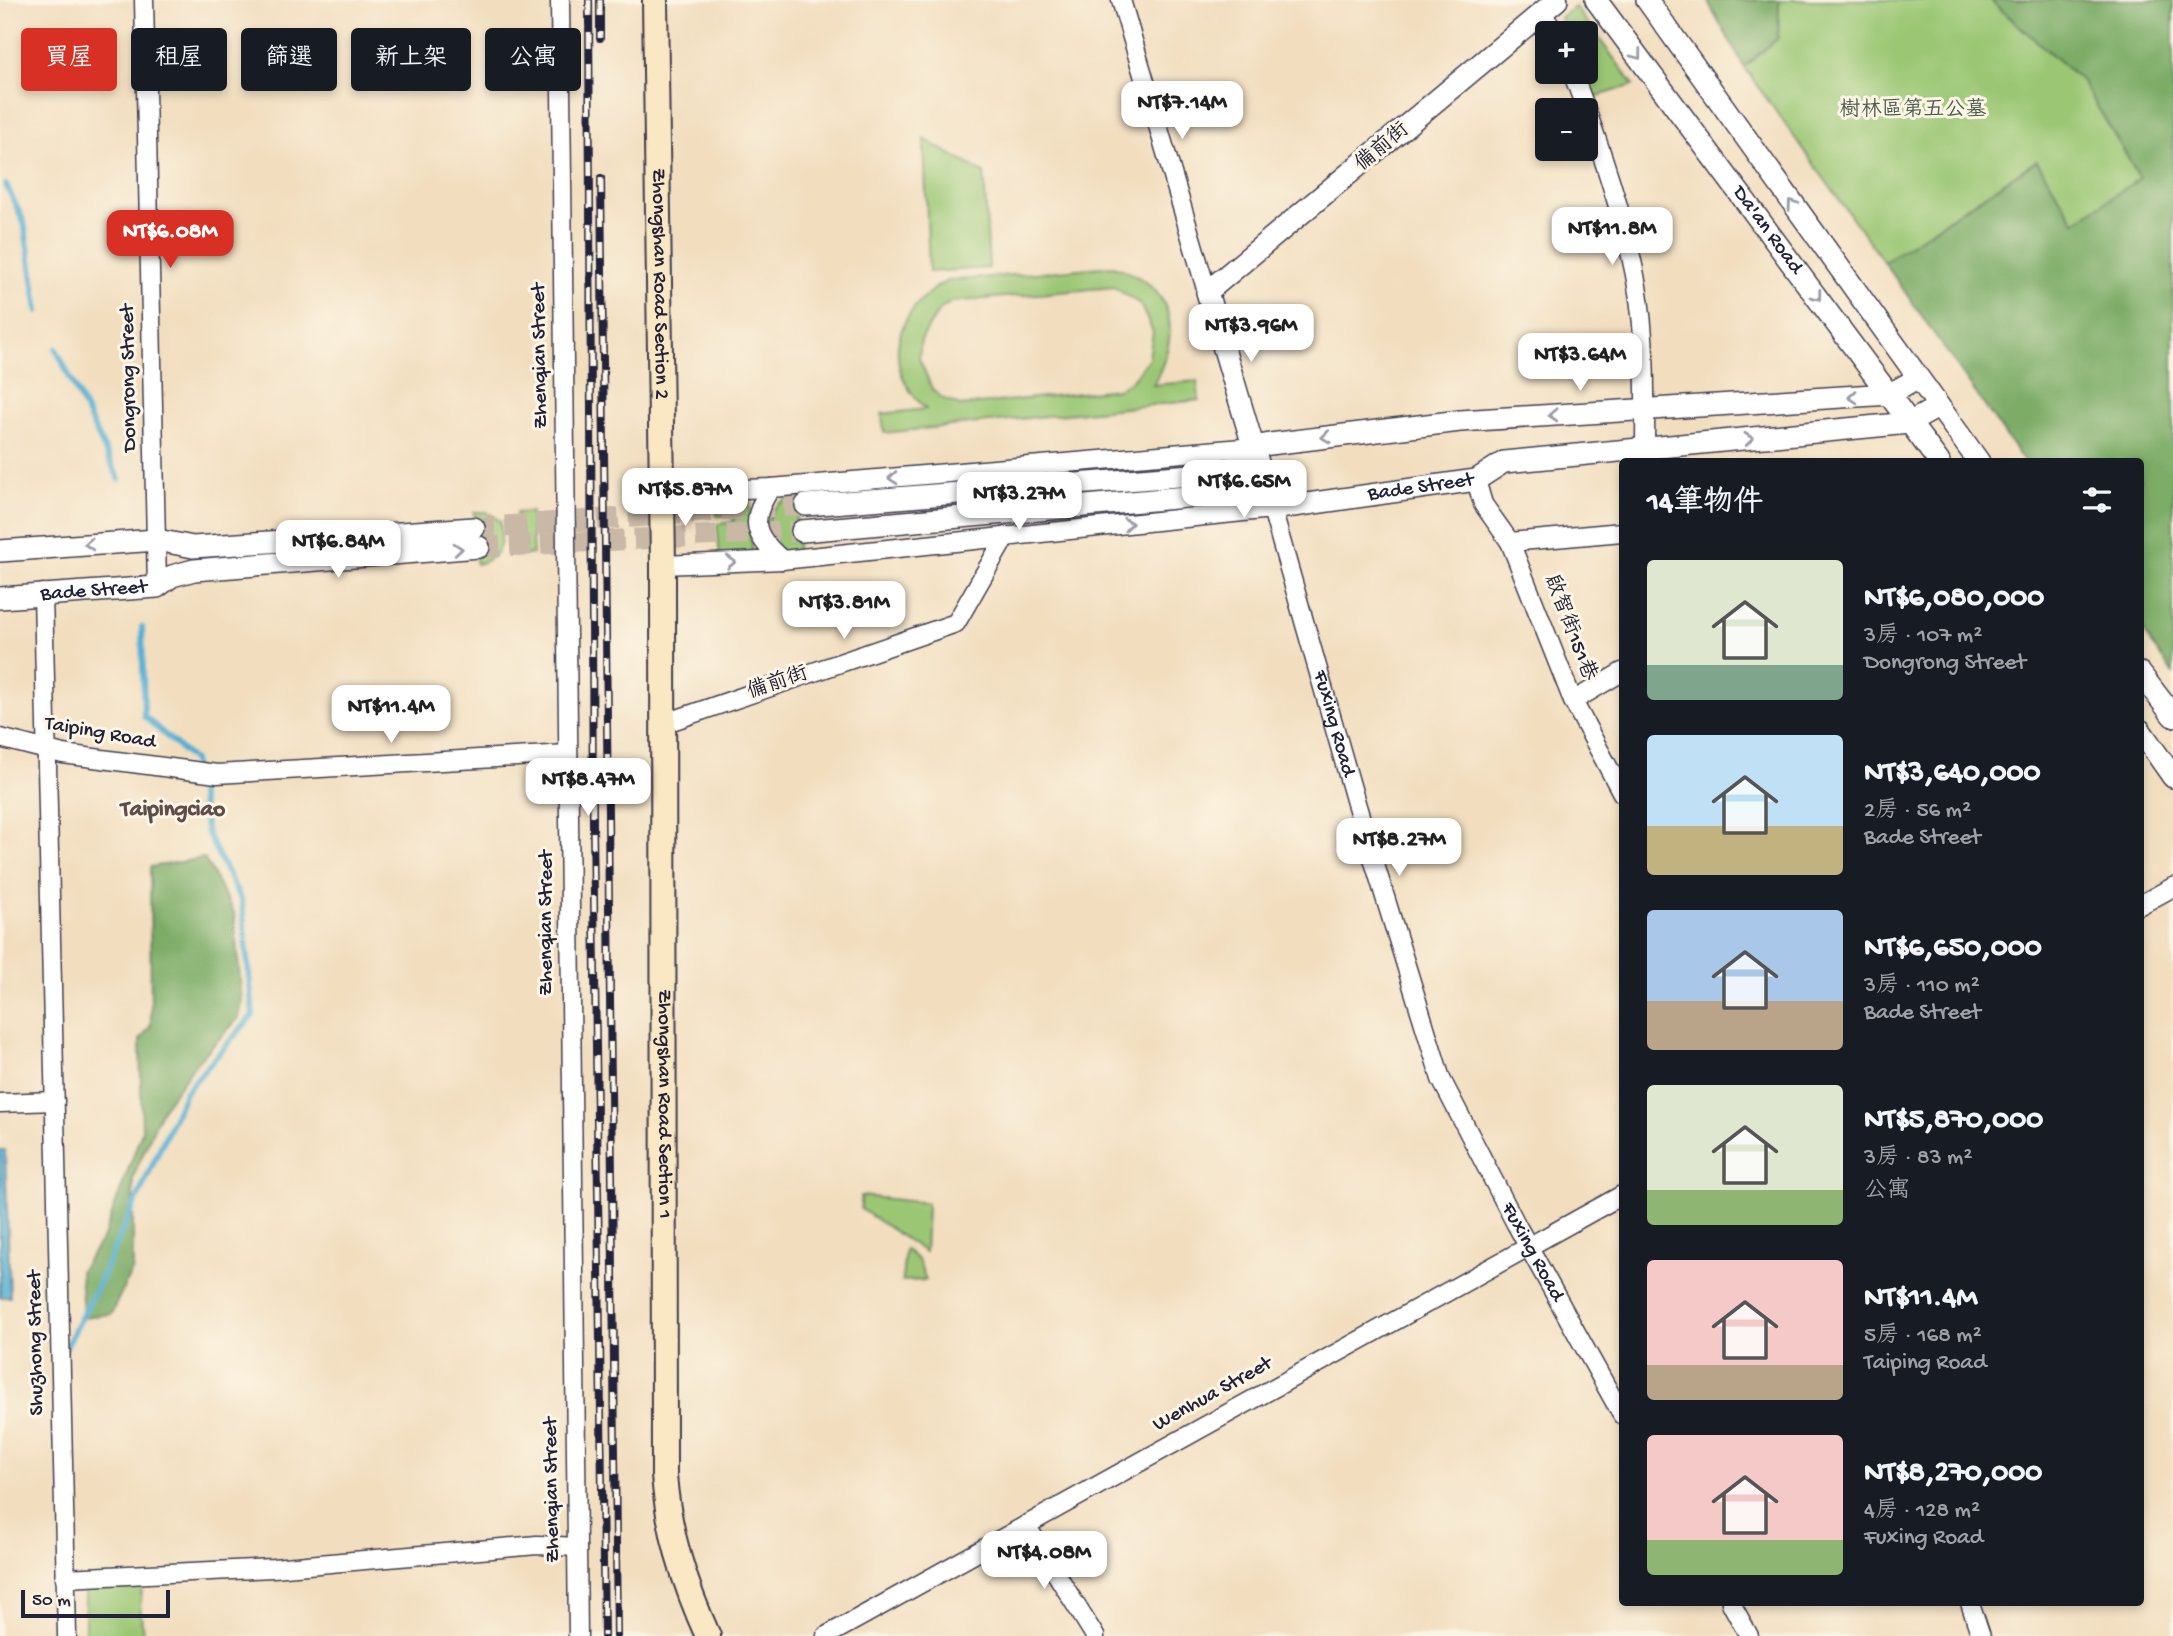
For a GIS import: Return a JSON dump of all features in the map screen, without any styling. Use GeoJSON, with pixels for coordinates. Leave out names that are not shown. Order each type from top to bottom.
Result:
{"type":"FeatureCollection","features":[{"type":"Feature","properties":{"kind":"main road","name":"Zhongshan Road Section 2"},"geometry":{"type":"LineString","coordinates":[[655,0],[663,565]]}},
{"type":"Feature","properties":{"kind":"main road","name":"Zhongshan Road Section 1"},"geometry":{"type":"LineString","coordinates":[[663,565],[664,1476],[672,1543],[689,1595],[708,1636]]}},
{"type":"Feature","properties":{"kind":"street","name":"Dongrong Street"},"geometry":{"type":"LineString","coordinates":[[144,0],[157,587]]}},
{"type":"Feature","properties":{"kind":"street","name":"Zhenqian Street"},"geometry":{"type":"LineString","coordinates":[[560,0],[578,1636]]}},
{"type":"Feature","properties":{"kind":"street","name":"Fuxing Road"},"geometry":{"type":"LineString","coordinates":[[1121,0],[1356,803],[1441,1079],[1529,1247],[1619,1410]]}},
{"type":"Feature","properties":{"kind":"street","name":"Da'an Road"},"geometry":{"type":"LineString","coordinates":[[1596,0],[1936,458]]}},
{"type":"Feature","properties":{"kind":"street","name":"Da'an Road"},"geometry":{"type":"LineString","coordinates":[[1647,0],[1976,458]]}},
{"type":"Feature","properties":{"kind":"street","name":"備前街"},"geometry":{"type":"LineString","coordinates":[[1207,292],[1549,7]]}},
{"type":"Feature","properties":{"kind":"street"},"geometry":{"type":"LineString","coordinates":[[1576,84],[1609,180],[1637,287],[1646,410],[1645,456]]}},
{"type":"Feature","properties":{"kind":"street"},"geometry":{"type":"LineString","coordinates":[[661,492],[771,488],[1254,447],[1460,421],[1890,394],[1917,379]]}},
{"type":"Feature","properties":{"kind":"street","name":"Bade Street"},"geometry":{"type":"LineString","coordinates":[[1230,482],[1272,509],[1476,480],[1504,462],[1645,456],[1909,423],[1938,407]]}},
{"type":"Feature","properties":{"kind":"street"},"geometry":{"type":"LineString","coordinates":[[802,531],[1230,482],[1254,447]]}},
{"type":"Feature","properties":{"kind":"street","name":"啟智街151巷"},"geometry":{"type":"LineString","coordinates":[[1476,480],[1483,504],[1510,542],[1573,701],[1619,787]]}},
{"type":"Feature","properties":{"kind":"street"},"geometry":{"type":"LineString","coordinates":[[806,505],[1230,482]]}},
{"type":"Feature","properties":{"kind":"street"},"geometry":{"type":"LineString","coordinates":[[771,488],[758,508],[757,533],[765,545],[782,560]]}},
{"type":"Feature","properties":{"kind":"street"},"geometry":{"type":"LineString","coordinates":[[663,565],[782,560],[1272,509]]}},
{"type":"Feature","properties":{"kind":"street"},"geometry":{"type":"LineString","coordinates":[[1510,542],[1619,532]]}},
{"type":"Feature","properties":{"kind":"street","name":"備前街"},"geometry":{"type":"LineString","coordinates":[[663,724],[956,623],[1006,536]]}},
{"type":"Feature","properties":{"kind":"street","name":"Bade Street"},"geometry":{"type":"LineString","coordinates":[[0,551],[157,540],[193,547],[477,537],[194,570],[172,576],[157,587],[0,598]]}},
{"type":"Feature","properties":{"kind":"street","name":"Shuzhong Street"},"geometry":{"type":"LineString","coordinates":[[43,593],[67,1636]]}},
{"type":"Feature","properties":{"kind":"street"},"geometry":{"type":"LineString","coordinates":[[1573,701],[1619,674]]}},
{"type":"Feature","properties":{"kind":"street"},"geometry":{"type":"LineString","coordinates":[[2144,678],[2173,716]]}},
{"type":"Feature","properties":{"kind":"street"},"geometry":{"type":"LineString","coordinates":[[2144,736],[2173,777]]}},
{"type":"Feature","properties":{"kind":"street","name":"Taiping Road"},"geometry":{"type":"LineString","coordinates":[[0,738],[63,754],[217,774],[568,754]]}},
{"type":"Feature","properties":{"kind":"street"},"geometry":{"type":"LineString","coordinates":[[2144,903],[2173,887]]}},
{"type":"Feature","properties":{"kind":"street"},"geometry":{"type":"LineString","coordinates":[[0,1103],[55,1101]]}},
{"type":"Feature","properties":{"kind":"street","name":"Wenhua Street"},"geometry":{"type":"LineString","coordinates":[[826,1636],[1619,1197]]}},
{"type":"Feature","properties":{"kind":"street"},"geometry":{"type":"LineString","coordinates":[[1026,1525],[1095,1636]]}},
{"type":"Feature","properties":{"kind":"street"},"geometry":{"type":"LineString","coordinates":[[65,1578],[273,1568],[537,1545],[577,1547]]}},
{"type":"Feature","properties":{"kind":"street"},"geometry":{"type":"LineString","coordinates":[[1732,1606],[1741,1631]]}},
{"type":"Feature","properties":{"kind":"street"},"geometry":{"type":"LineString","coordinates":[[1971,1606],[1981,1636]]}},
{"type":"Feature","properties":{"kind":"green space"},"geometry":{"type":"Polygon","coordinates":[[[1707,0],[1779,0],[1778,38],[1744,67],[1707,0]]]}},
{"type":"Feature","properties":{"kind":"green space","name":"樹林區第五公墓"},"geometry":{"type":"Polygon","coordinates":[[[1779,0],[1990,0],[2082,81],[2140,178],[2075,222],[2036,161],[1884,262],[1744,67],[1778,38],[1779,0]]]}},
{"type":"Feature","properties":{"kind":"green space"},"geometry":{"type":"Polygon","coordinates":[[[1990,0],[2173,0],[2173,674],[2144,633],[2144,458],[2021,458],[1884,262],[2037,161],[2075,222],[2140,178],[2082,81],[1990,0]]]}},
{"type":"Feature","properties":{"kind":"green space"},"geometry":{"type":"Polygon","coordinates":[[[1575,7],[1586,21],[1562,21],[1560,17],[1575,7]]]}},
{"type":"Feature","properties":{"kind":"green space"},"geometry":{"type":"Polygon","coordinates":[[[1598,37],[1634,85],[1591,98],[1586,84],[1598,84],[1598,37]]]}},
{"type":"Feature","properties":{"kind":"green space"},"geometry":{"type":"Polygon","coordinates":[[[924,139],[984,173],[989,268],[929,272],[924,139]]]}},
{"type":"Feature","properties":{"kind":"green space"},"geometry":{"type":"Polygon","coordinates":[[[1113,266],[1134,275],[1150,286],[1168,313],[1168,347],[1153,385],[1197,381],[1199,400],[884,433],[882,414],[926,409],[911,392],[902,375],[898,357],[899,340],[915,307],[947,281],[1113,266]],[[1114,287],[951,302],[939,310],[921,340],[919,358],[932,389],[942,398],[960,406],[1117,389],[1131,381],[1149,358],[1153,332],[1140,304],[1114,287]]]}},
{"type":"Feature","properties":{"kind":"green space"},"geometry":{"type":"Polygon","coordinates":[[[797,495],[797,555],[785,554],[766,537],[768,521],[778,505],[797,495]]]}},
{"type":"Feature","properties":{"kind":"green space"},"geometry":{"type":"Polygon","coordinates":[[[750,500],[752,555],[720,558],[717,524],[733,522],[734,515],[717,516],[716,501],[750,500]]]}},
{"type":"Feature","properties":{"kind":"green space"},"geometry":{"type":"Polygon","coordinates":[[[474,512],[487,512],[500,521],[501,529],[499,549],[484,562],[476,564],[474,512]]]}},
{"type":"Feature","properties":{"kind":"green space"},"geometry":{"type":"Polygon","coordinates":[[[531,512],[533,554],[515,556],[522,538],[516,513],[531,512]]]}},
{"type":"Feature","properties":{"kind":"green space"},"geometry":{"type":"Polygon","coordinates":[[[204,858],[234,913],[242,1002],[239,1018],[197,1062],[161,1111],[133,1177],[133,1268],[111,1314],[83,1317],[80,1271],[104,1236],[142,1131],[140,1040],[151,1025],[150,867],[204,858]]]}},
{"type":"Feature","properties":{"kind":"green space"},"geometry":{"type":"Polygon","coordinates":[[[861,1196],[927,1203],[925,1252],[861,1209],[861,1196]]]}},
{"type":"Feature","properties":{"kind":"green space"},"geometry":{"type":"Polygon","coordinates":[[[905,1249],[918,1260],[926,1280],[902,1281],[905,1249]]]}},
{"type":"Feature","properties":{"kind":"green space"},"geometry":{"type":"Polygon","coordinates":[[[143,1584],[140,1604],[143,1636],[85,1636],[85,1588],[143,1584]]]}},
{"type":"Feature","properties":{"kind":"water"},"geometry":{"type":"Polygon","coordinates":[[[0,1150],[5,1150],[10,1297],[0,1297],[0,1150]]]}},
{"type":"Feature","properties":{"kind":"waterway"},"geometry":{"type":"LineString","coordinates":[[6,185],[24,222],[38,311]]}},
{"type":"Feature","properties":{"kind":"waterway"},"geometry":{"type":"LineString","coordinates":[[56,349],[119,479]]}},
{"type":"Feature","properties":{"kind":"waterway"},"geometry":{"type":"LineString","coordinates":[[65,1349],[95,1291],[186,1091],[253,1015],[242,902],[207,833],[193,760],[144,716],[142,627]]}},
{"type":"Feature","properties":{"kind":"tunnel"},"geometry":{"type":"LineString","coordinates":[[474,528],[806,505]]}},
{"type":"Feature","properties":{"kind":"tunnel"},"geometry":{"type":"LineString","coordinates":[[479,547],[802,531]]}},
{"type":"Feature","properties":{"kind":"railway"},"geometry":{"type":"LineString","coordinates":[[589,0],[593,825],[604,1636]]}},
{"type":"Feature","properties":{"kind":"railway"},"geometry":{"type":"LineString","coordinates":[[600,0],[600,38]]}},
{"type":"Feature","properties":{"kind":"railway"},"geometry":{"type":"LineString","coordinates":[[601,178],[617,1636]]}},
{"type":"Feature","properties":{"kind":"district","name":"Taipingciao"},"geometry":{"type":"Point","coordinates":[173,810]}}]}
